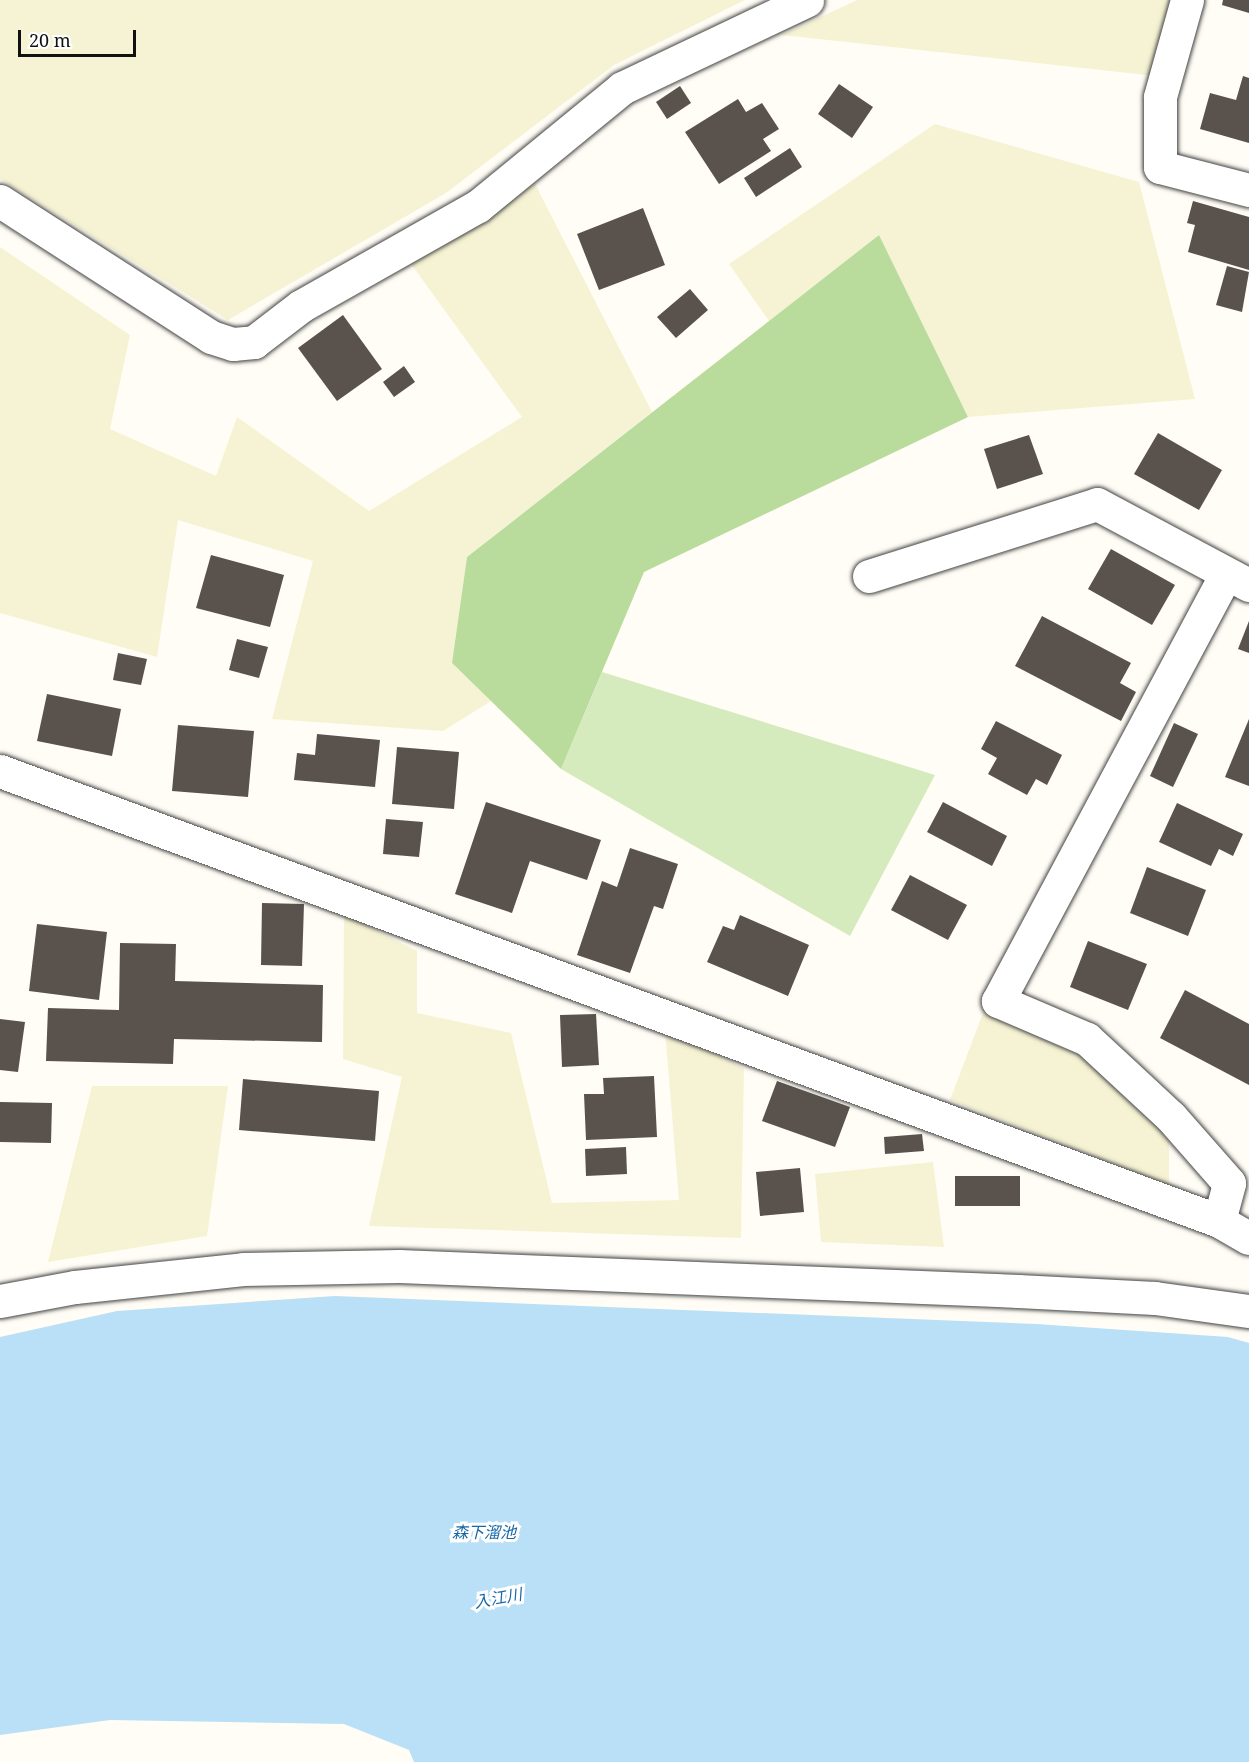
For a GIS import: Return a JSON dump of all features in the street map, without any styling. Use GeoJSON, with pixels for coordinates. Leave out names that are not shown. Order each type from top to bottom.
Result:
{"type":"FeatureCollection","features":[{"type":"Feature","properties":{"kind":"street"},"geometry":{"type":"LineString","coordinates":[[0,201],[210,336],[233,344],[254,342],[301,306],[478,206],[622,88],[807,0]]}},
{"type":"Feature","properties":{"kind":"street"},"geometry":{"type":"LineString","coordinates":[[1186,0],[1160,97],[1160,167],[1249,190]]}},
{"type":"Feature","properties":{"kind":"street"},"geometry":{"type":"LineString","coordinates":[[869,576],[1097,504],[1237,580],[998,1001],[1087,1039],[1171,1117],[1229,1183],[1219,1221]]}},
{"type":"Feature","properties":{"kind":"street"},"geometry":{"type":"LineString","coordinates":[[0,771],[1219,1221],[1249,1238]]}},
{"type":"Feature","properties":{"kind":"street"},"geometry":{"type":"LineString","coordinates":[[0,1301],[75,1287],[243,1269],[399,1266],[1018,1290],[1155,1298],[1249,1311]]}},
{"type":"Feature","properties":{"kind":"shaded area"},"geometry":{"type":"Polygon","coordinates":[[[0,0],[745,0],[614,65],[446,193],[228,320],[0,179],[0,0]]]}},
{"type":"Feature","properties":{"kind":"shaded area"},"geometry":{"type":"Polygon","coordinates":[[[857,0],[1176,0],[1156,76],[782,35],[857,0]]]}},
{"type":"Feature","properties":{"kind":"shaded area"},"geometry":{"type":"Polygon","coordinates":[[[935,124],[1139,182],[1195,399],[968,417],[879,235],[769,321],[729,264],[935,124]]]}},
{"type":"Feature","properties":{"kind":"shaded area"},"geometry":{"type":"Polygon","coordinates":[[[534,182],[652,412],[467,557],[452,663],[491,701],[443,731],[272,719],[313,561],[178,520],[157,657],[0,613],[0,247],[130,335],[110,429],[216,476],[237,417],[369,511],[522,417],[411,264],[534,182]]]}},
{"type":"Feature","properties":{"kind":"shaded area"},"geometry":{"type":"Polygon","coordinates":[[[344,914],[417,951],[417,1013],[511,1033],[552,1203],[679,1200],[665,1030],[744,1068],[741,1238],[369,1226],[402,1077],[343,1059],[344,914]]]}},
{"type":"Feature","properties":{"kind":"shaded area"},"geometry":{"type":"Polygon","coordinates":[[[983,1013],[1089,1059],[1169,1139],[1169,1185],[950,1100],[983,1013]]]}},
{"type":"Feature","properties":{"kind":"shaded area"},"geometry":{"type":"Polygon","coordinates":[[[92,1086],[228,1086],[207,1236],[48,1262],[92,1086]]]}},
{"type":"Feature","properties":{"kind":"shaded area"},"geometry":{"type":"Polygon","coordinates":[[[933,1162],[944,1247],[821,1242],[815,1174],[933,1162]]]}},
{"type":"Feature","properties":{"kind":"green space"},"geometry":{"type":"Polygon","coordinates":[[[879,235],[968,417],[644,572],[561,769],[452,663],[467,557],[879,235]]]}},
{"type":"Feature","properties":{"kind":"green space"},"geometry":{"type":"Polygon","coordinates":[[[602,672],[935,775],[850,936],[561,769],[602,672]]]}},
{"type":"Feature","properties":{"kind":"water","name":"森下溜池"},"geometry":{"type":"Polygon","coordinates":[[[335,1296],[1036,1324],[1228,1337],[1249,1343],[1249,1762],[414,1762],[409,1750],[344,1724],[110,1720],[0,1735],[0,1337],[117,1311],[335,1296]]]}},
{"type":"Feature","properties":{"kind":"building"},"geometry":{"type":"Polygon","coordinates":[[[1223,0],[1249,0],[1249,13],[1222,5],[1223,0]]]}},
{"type":"Feature","properties":{"kind":"building"},"geometry":{"type":"Polygon","coordinates":[[[1243,76],[1249,78],[1249,143],[1200,129],[1210,93],[1236,100],[1243,76]]]}},
{"type":"Feature","properties":{"kind":"building"},"geometry":{"type":"Polygon","coordinates":[[[839,84],[873,107],[852,138],[818,114],[839,84]]]}},
{"type":"Feature","properties":{"kind":"building"},"geometry":{"type":"Polygon","coordinates":[[[680,86],[691,103],[667,119],[656,102],[680,86]]]}},
{"type":"Feature","properties":{"kind":"building"},"geometry":{"type":"Polygon","coordinates":[[[738,99],[746,112],[762,103],[779,129],[763,139],[771,151],[719,184],[685,132],[738,99]]]}},
{"type":"Feature","properties":{"kind":"building"},"geometry":{"type":"Polygon","coordinates":[[[790,148],[802,167],[756,197],[744,178],[790,148]]]}},
{"type":"Feature","properties":{"kind":"building"},"geometry":{"type":"Polygon","coordinates":[[[1193,201],[1249,217],[1249,270],[1188,252],[1195,225],[1187,223],[1193,201]]]}},
{"type":"Feature","properties":{"kind":"building"},"geometry":{"type":"Polygon","coordinates":[[[643,208],[665,265],[599,290],[577,234],[643,208]]]}},
{"type":"Feature","properties":{"kind":"building"},"geometry":{"type":"Polygon","coordinates":[[[1227,266],[1249,272],[1242,312],[1216,305],[1227,266]]]}},
{"type":"Feature","properties":{"kind":"building"},"geometry":{"type":"Polygon","coordinates":[[[690,289],[708,310],[676,338],[657,317],[690,289]]]}},
{"type":"Feature","properties":{"kind":"building"},"geometry":{"type":"Polygon","coordinates":[[[343,315],[382,369],[337,401],[298,348],[343,315]]]}},
{"type":"Feature","properties":{"kind":"building"},"geometry":{"type":"Polygon","coordinates":[[[404,366],[415,382],[394,397],[383,382],[404,366]]]}},
{"type":"Feature","properties":{"kind":"building"},"geometry":{"type":"Polygon","coordinates":[[[1158,433],[1222,470],[1199,510],[1134,474],[1158,433]]]}},
{"type":"Feature","properties":{"kind":"building"},"geometry":{"type":"Polygon","coordinates":[[[1029,435],[1043,474],[997,489],[984,449],[1029,435]]]}},
{"type":"Feature","properties":{"kind":"building"},"geometry":{"type":"Polygon","coordinates":[[[1111,549],[1175,585],[1152,625],[1088,589],[1111,549]]]}},
{"type":"Feature","properties":{"kind":"building"},"geometry":{"type":"Polygon","coordinates":[[[211,555],[284,575],[270,627],[196,608],[211,555]]]}},
{"type":"Feature","properties":{"kind":"building"},"geometry":{"type":"Polygon","coordinates":[[[1042,616],[1131,663],[1120,683],[1136,692],[1121,721],[1015,666],[1042,616]]]}},
{"type":"Feature","properties":{"kind":"building"},"geometry":{"type":"Polygon","coordinates":[[[1249,621],[1249,653],[1238,649],[1249,621]]]}},
{"type":"Feature","properties":{"kind":"building"},"geometry":{"type":"Polygon","coordinates":[[[237,639],[268,647],[259,678],[229,670],[237,639]]]}},
{"type":"Feature","properties":{"kind":"building"},"geometry":{"type":"Polygon","coordinates":[[[118,653],[147,659],[141,685],[113,680],[118,653]]]}},
{"type":"Feature","properties":{"kind":"building"},"geometry":{"type":"Polygon","coordinates":[[[47,694],[121,709],[112,756],[37,741],[47,694]]]}},
{"type":"Feature","properties":{"kind":"building"},"geometry":{"type":"Polygon","coordinates":[[[1249,719],[1249,786],[1225,777],[1249,719]]]}},
{"type":"Feature","properties":{"kind":"building"},"geometry":{"type":"Polygon","coordinates":[[[996,721],[1062,755],[1047,785],[1036,779],[1027,795],[988,774],[997,758],[981,749],[996,721]]]}},
{"type":"Feature","properties":{"kind":"building"},"geometry":{"type":"Polygon","coordinates":[[[1174,723],[1198,734],[1173,787],[1150,776],[1174,723]]]}},
{"type":"Feature","properties":{"kind":"building"},"geometry":{"type":"Polygon","coordinates":[[[178,725],[254,731],[248,797],[172,791],[178,725]]]}},
{"type":"Feature","properties":{"kind":"building"},"geometry":{"type":"Polygon","coordinates":[[[317,734],[380,740],[375,787],[294,780],[297,753],[315,755],[317,734]]]}},
{"type":"Feature","properties":{"kind":"building"},"geometry":{"type":"Polygon","coordinates":[[[397,747],[459,752],[454,809],[392,804],[397,747]]]}},
{"type":"Feature","properties":{"kind":"building"},"geometry":{"type":"Polygon","coordinates":[[[486,802],[601,840],[587,880],[530,861],[512,913],[455,894],[486,802]]]}},
{"type":"Feature","properties":{"kind":"building"},"geometry":{"type":"Polygon","coordinates":[[[943,802],[1007,836],[992,866],[927,832],[943,802]]]}},
{"type":"Feature","properties":{"kind":"building"},"geometry":{"type":"Polygon","coordinates":[[[1177,803],[1243,834],[1233,856],[1219,849],[1211,866],[1159,842],[1177,803]]]}},
{"type":"Feature","properties":{"kind":"building"},"geometry":{"type":"Polygon","coordinates":[[[386,819],[423,822],[419,857],[383,854],[386,819]]]}},
{"type":"Feature","properties":{"kind":"building"},"geometry":{"type":"Polygon","coordinates":[[[630,848],[678,864],[663,909],[654,906],[630,973],[577,955],[602,881],[617,887],[630,848]]]}},
{"type":"Feature","properties":{"kind":"building"},"geometry":{"type":"Polygon","coordinates":[[[1147,867],[1206,890],[1188,936],[1130,913],[1147,867]]]}},
{"type":"Feature","properties":{"kind":"building"},"geometry":{"type":"Polygon","coordinates":[[[910,875],[967,905],[948,940],[891,910],[910,875]]]}},
{"type":"Feature","properties":{"kind":"building"},"geometry":{"type":"Polygon","coordinates":[[[262,903],[304,904],[302,966],[261,965],[262,903]]]}},
{"type":"Feature","properties":{"kind":"building"},"geometry":{"type":"Polygon","coordinates":[[[740,915],[809,945],[788,996],[707,962],[723,926],[734,930],[740,915]]]}},
{"type":"Feature","properties":{"kind":"building"},"geometry":{"type":"Polygon","coordinates":[[[37,924],[107,932],[99,1000],[29,991],[37,924]]]}},
{"type":"Feature","properties":{"kind":"building"},"geometry":{"type":"Polygon","coordinates":[[[1088,941],[1147,964],[1128,1010],[1070,987],[1088,941]]]}},
{"type":"Feature","properties":{"kind":"building"},"geometry":{"type":"Polygon","coordinates":[[[120,943],[176,944],[175,981],[323,985],[322,1042],[174,1039],[173,1064],[46,1061],[48,1008],[119,1010],[120,943]]]}},
{"type":"Feature","properties":{"kind":"building"},"geometry":{"type":"Polygon","coordinates":[[[1185,990],[1249,1024],[1249,1085],[1160,1038],[1185,990]]]}},
{"type":"Feature","properties":{"kind":"building"},"geometry":{"type":"Polygon","coordinates":[[[596,1014],[599,1065],[562,1067],[560,1015],[596,1014]]]}},
{"type":"Feature","properties":{"kind":"building"},"geometry":{"type":"Polygon","coordinates":[[[0,1019],[25,1022],[18,1072],[0,1070],[0,1019]]]}},
{"type":"Feature","properties":{"kind":"building"},"geometry":{"type":"Polygon","coordinates":[[[654,1076],[657,1137],[586,1140],[584,1094],[604,1094],[603,1078],[654,1076]]]}},
{"type":"Feature","properties":{"kind":"building"},"geometry":{"type":"Polygon","coordinates":[[[243,1079],[379,1091],[375,1141],[239,1130],[243,1079]]]}},
{"type":"Feature","properties":{"kind":"building"},"geometry":{"type":"Polygon","coordinates":[[[777,1081],[850,1107],[835,1147],[762,1121],[777,1081]]]}},
{"type":"Feature","properties":{"kind":"building"},"geometry":{"type":"Polygon","coordinates":[[[0,1102],[52,1103],[51,1143],[0,1142],[0,1102]]]}},
{"type":"Feature","properties":{"kind":"building"},"geometry":{"type":"Polygon","coordinates":[[[922,1134],[924,1151],[885,1154],[884,1137],[922,1134]]]}},
{"type":"Feature","properties":{"kind":"building"},"geometry":{"type":"Polygon","coordinates":[[[626,1147],[627,1174],[586,1176],[585,1149],[626,1147]]]}},
{"type":"Feature","properties":{"kind":"building"},"geometry":{"type":"Polygon","coordinates":[[[800,1168],[804,1212],[760,1216],[756,1172],[800,1168]]]}},
{"type":"Feature","properties":{"kind":"building"},"geometry":{"type":"Polygon","coordinates":[[[955,1176],[1020,1176],[1020,1206],[955,1206],[955,1176]]]}},
{"type":"Feature","properties":{"kind":"water label","name":"入江川"},"geometry":{"type":"Point","coordinates":[498,1598]}}]}
